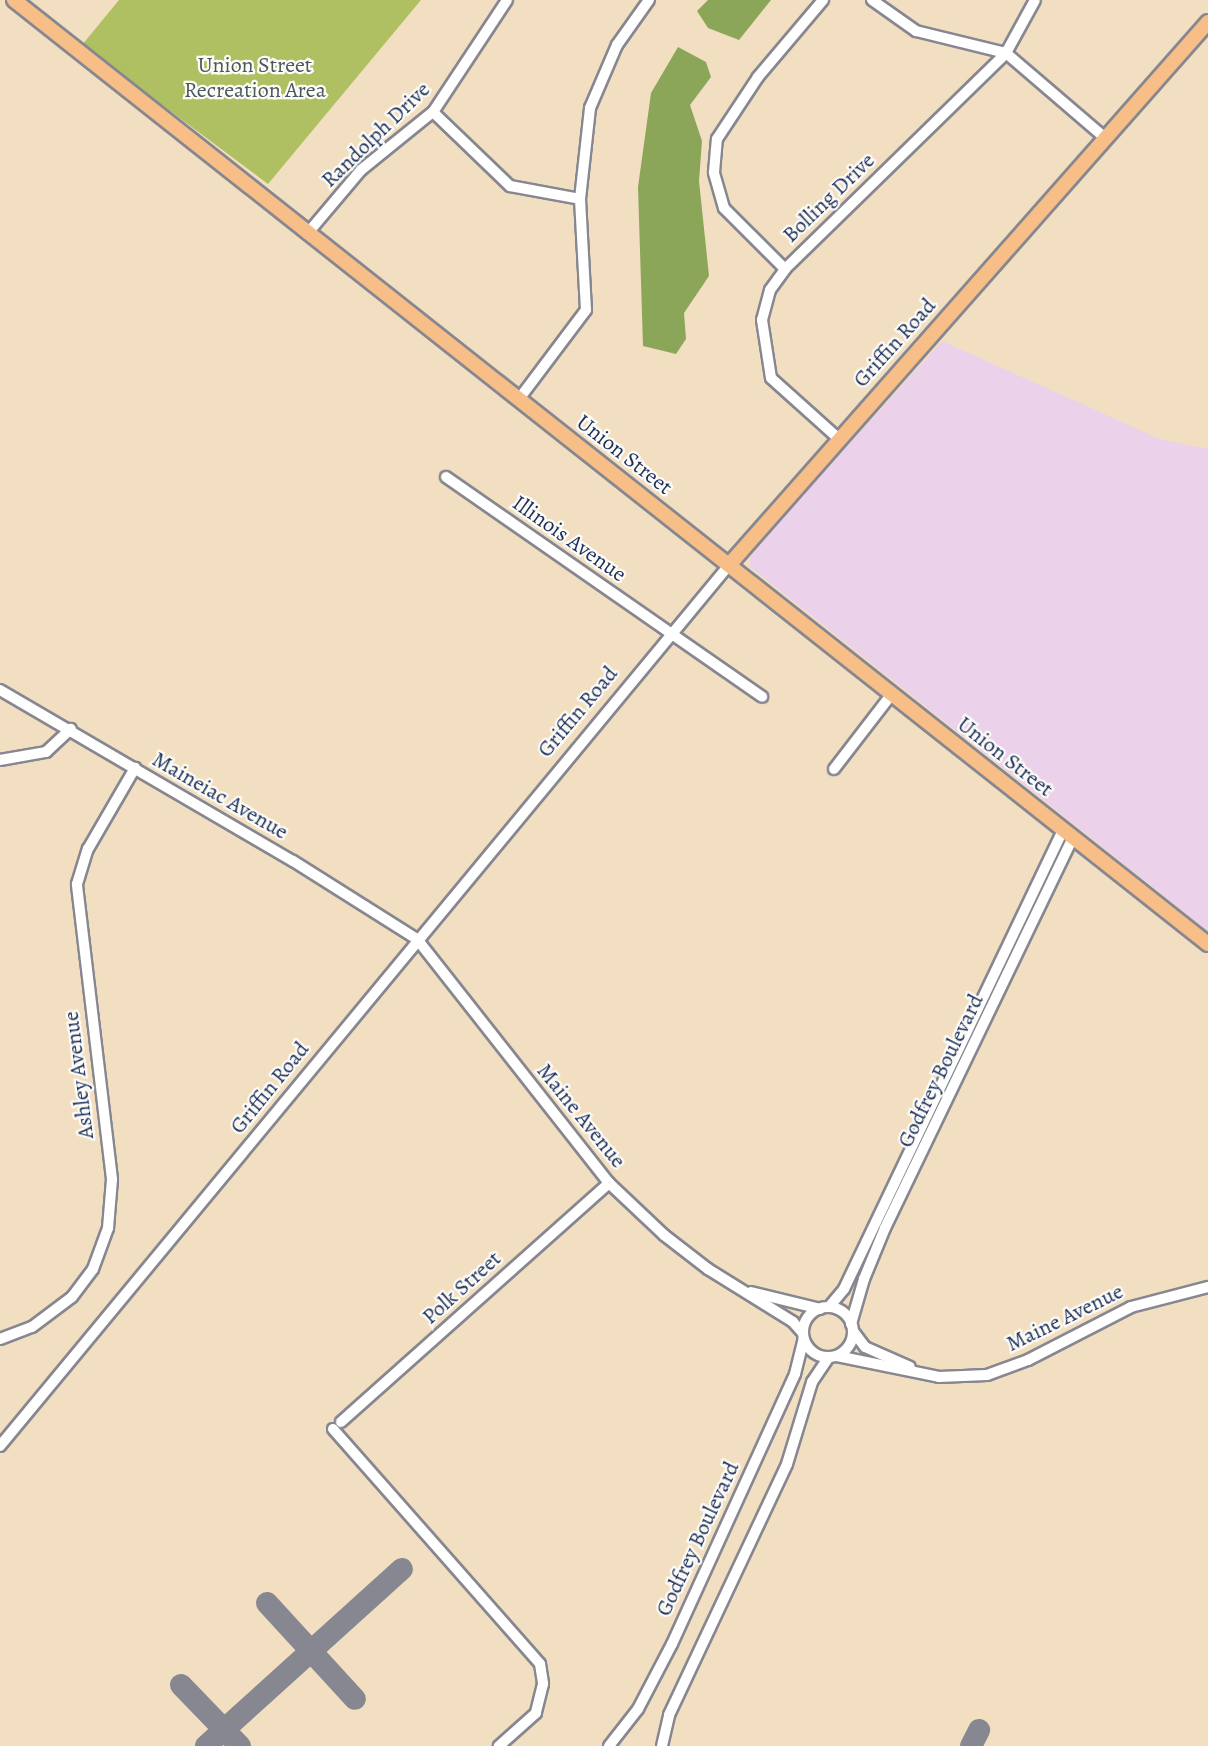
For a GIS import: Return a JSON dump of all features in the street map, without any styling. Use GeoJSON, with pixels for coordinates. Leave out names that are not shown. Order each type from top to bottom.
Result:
{"type":"FeatureCollection","features":[{"type":"Feature","properties":{"kind":"main road","name":"Union Street"},"geometry":{"type":"LineString","coordinates":[[14,0],[307,234],[1208,944]]}},
{"type":"Feature","properties":{"kind":"main road","name":"Griffin Road"},"geometry":{"type":"LineString","coordinates":[[729,565],[1208,22]]}},
{"type":"Feature","properties":{"kind":"street","name":"Randolph Drive"},"geometry":{"type":"LineString","coordinates":[[307,234],[361,170],[433,112],[507,0]]}},
{"type":"Feature","properties":{"kind":"street"},"geometry":{"type":"LineString","coordinates":[[519,399],[586,310],[580,200],[590,108],[617,45],[649,0]]}},
{"type":"Feature","properties":{"kind":"street"},"geometry":{"type":"LineString","coordinates":[[785,269],[724,208],[714,172],[717,140],[758,77],[824,0]]}},
{"type":"Feature","properties":{"kind":"street"},"geometry":{"type":"LineString","coordinates":[[872,0],[916,31],[1006,53],[1105,138]]}},
{"type":"Feature","properties":{"kind":"street","name":"Bolling Drive"},"geometry":{"type":"LineString","coordinates":[[839,438],[771,378],[762,320],[770,290],[785,269],[1006,53],[1035,0]]}},
{"type":"Feature","properties":{"kind":"street"},"geometry":{"type":"LineString","coordinates":[[433,112],[510,186],[580,200]]}},
{"type":"Feature","properties":{"kind":"street","name":"Illinois Avenue"},"geometry":{"type":"LineString","coordinates":[[447,477],[762,697]]}},
{"type":"Feature","properties":{"kind":"street","name":"Griffin Road"},"geometry":{"type":"LineString","coordinates":[[0,1446],[235,1165],[417,939],[729,565]]}},
{"type":"Feature","properties":{"kind":"street","name":"Maineiac Avenue"},"geometry":{"type":"LineString","coordinates":[[0,690],[71,729],[417,939]]}},
{"type":"Feature","properties":{"kind":"street"},"geometry":{"type":"LineString","coordinates":[[834,769],[891,694]]}},
{"type":"Feature","properties":{"kind":"street"},"geometry":{"type":"LineString","coordinates":[[0,760],[46,752],[71,729]]}},
{"type":"Feature","properties":{"kind":"street","name":"Ashley Avenue"},"geometry":{"type":"LineString","coordinates":[[0,1339],[32,1327],[72,1297],[93,1269],[108,1228],[112,1179],[77,884],[88,849],[135,768]]}},
{"type":"Feature","properties":{"kind":"street","name":"Godfrey Boulevard"},"geometry":{"type":"LineString","coordinates":[[825,1308],[844,1289],[1068,834]]}},
{"type":"Feature","properties":{"kind":"street","name":"Godfrey Boulevard"},"geometry":{"type":"LineString","coordinates":[[852,1328],[864,1279],[885,1228],[1068,834]]}},
{"type":"Feature","properties":{"kind":"street","name":"Maine Avenue"},"geometry":{"type":"LineString","coordinates":[[417,939],[609,1183],[664,1235],[742,1291],[793,1322],[803,1336]]}},
{"type":"Feature","properties":{"kind":"street","name":"Polk Street"},"geometry":{"type":"LineString","coordinates":[[499,1746],[536,1713],[543,1684],[540,1664],[337,1426],[609,1183]]}},
{"type":"Feature","properties":{"kind":"street","name":"Maine Avenue"},"geometry":{"type":"LineString","coordinates":[[833,1357],[939,1377],[969,1378],[1008,1368],[1131,1307],[1208,1287]]}},
{"type":"Feature","properties":{"kind":"street","name":"Maine Avenue"},"geometry":{"type":"LineString","coordinates":[[742,1291],[825,1308]]}},
{"type":"Feature","properties":{"kind":"street"},"geometry":{"type":"LineString","coordinates":[[662,1746],[669,1715],[787,1464],[812,1382],[833,1357],[849,1346],[852,1328],[843,1312],[825,1308],[807,1318],[803,1336],[810,1351],[833,1357]]}},
{"type":"Feature","properties":{"kind":"street","name":"Maine Avenue"},"geometry":{"type":"LineString","coordinates":[[852,1328],[857,1340],[879,1354],[939,1377]]}},
{"type":"Feature","properties":{"kind":"street","name":"Godfrey Boulevard"},"geometry":{"type":"LineString","coordinates":[[609,1746],[638,1709],[672,1644],[795,1374],[803,1336]]}},
{"type":"Feature","properties":{"kind":"shaded area"},"geometry":{"type":"Polygon","coordinates":[[[942,341],[1160,439],[1208,449],[1208,931],[749,566],[752,552],[942,341]]]}},
{"type":"Feature","properties":{"kind":"green space","name":"Union Street Recreation Area"},"geometry":{"type":"Polygon","coordinates":[[[119,0],[421,0],[268,184],[82,45],[119,0]]]}},
{"type":"Feature","properties":{"kind":"green space"},"geometry":{"type":"Polygon","coordinates":[[[708,0],[771,0],[739,40],[708,28],[697,11],[708,0]]]}},
{"type":"Feature","properties":{"kind":"green space"},"geometry":{"type":"Polygon","coordinates":[[[678,47],[706,62],[711,77],[690,105],[702,141],[699,181],[709,276],[684,313],[686,339],[676,354],[643,346],[638,187],[651,93],[678,47]]]}},
{"type":"Feature","properties":{"kind":"taxiway"},"geometry":{"type":"LineString","coordinates":[[206,1746],[402,1569]]}},
{"type":"Feature","properties":{"kind":"taxiway"},"geometry":{"type":"LineString","coordinates":[[267,1603],[355,1699]]}},
{"type":"Feature","properties":{"kind":"taxiway"},"geometry":{"type":"LineString","coordinates":[[181,1685],[240,1746]]}},
{"type":"Feature","properties":{"kind":"taxiway"},"geometry":{"type":"LineString","coordinates":[[971,1746],[979,1730]]}}]}
